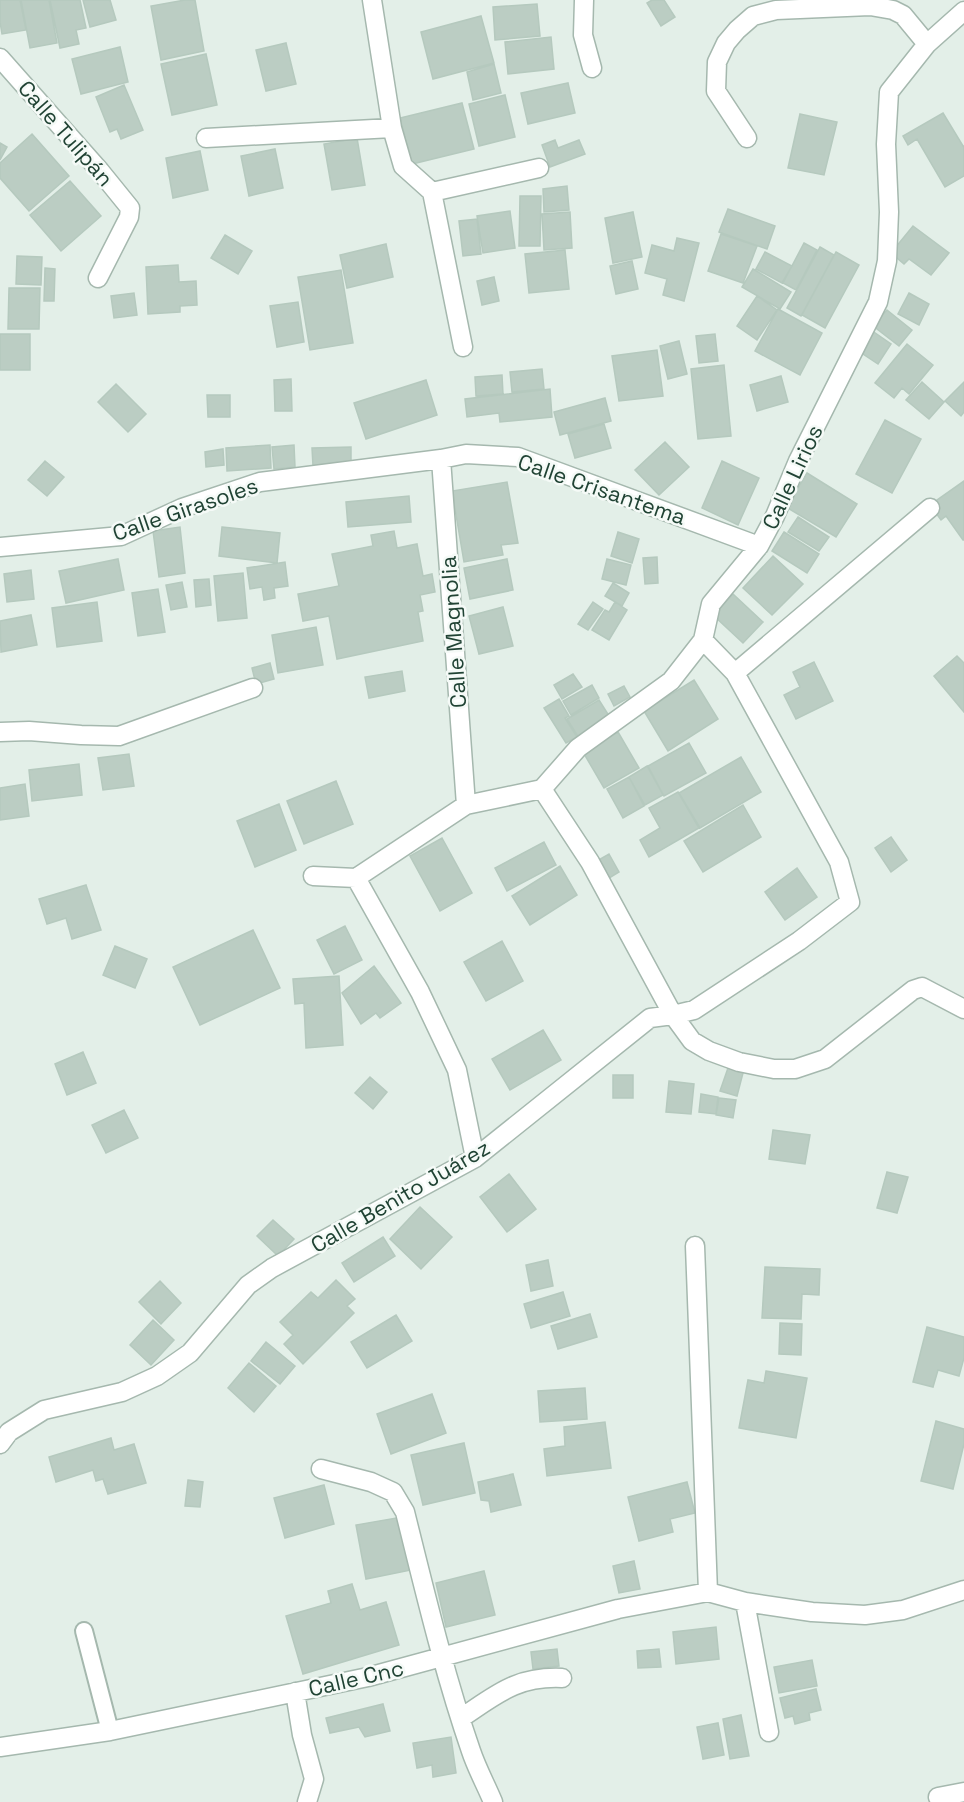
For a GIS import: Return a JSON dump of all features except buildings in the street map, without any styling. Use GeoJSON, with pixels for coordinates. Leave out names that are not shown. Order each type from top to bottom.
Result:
{"type":"FeatureCollection","features":[{"type":"Feature","properties":{"kind":"street"},"geometry":{"type":"LineString","coordinates":[[372,0],[392,128],[403,166],[432,192],[463,347]]}},
{"type":"Feature","properties":{"kind":"street"},"geometry":{"type":"LineString","coordinates":[[584,0],[583,34],[592,68]]}},
{"type":"Feature","properties":{"kind":"street"},"geometry":{"type":"LineString","coordinates":[[747,138],[716,91],[717,62],[726,43],[753,16],[776,10],[870,6],[893,10],[903,15],[927,44]]}},
{"type":"Feature","properties":{"kind":"street","name":"Calle Lirios"},"geometry":{"type":"LineString","coordinates":[[703,640],[711,604],[759,546],[775,516],[830,394],[878,302],[887,261],[889,212],[886,144],[889,92],[927,44],[964,10]]}},
{"type":"Feature","properties":{"kind":"street","name":"Calle Tulipán"},"geometry":{"type":"LineString","coordinates":[[0,58],[130,208],[129,217],[98,278]]}},
{"type":"Feature","properties":{"kind":"street"},"geometry":{"type":"LineString","coordinates":[[206,138],[392,128]]}},
{"type":"Feature","properties":{"kind":"street"},"geometry":{"type":"LineString","coordinates":[[432,192],[539,168]]}},
{"type":"Feature","properties":{"kind":"street","name":"Calle Crisantema"},"geometry":{"type":"LineString","coordinates":[[441,459],[466,454],[518,457],[759,546]]}},
{"type":"Feature","properties":{"kind":"street","name":"Calle Girasoles"},"geometry":{"type":"LineString","coordinates":[[0,547],[121,536],[182,507],[260,482],[441,459]]}},
{"type":"Feature","properties":{"kind":"street","name":"Calle Magnolia"},"geometry":{"type":"LineString","coordinates":[[441,459],[466,805]]}},
{"type":"Feature","properties":{"kind":"street"},"geometry":{"type":"LineString","coordinates":[[313,876],[356,878],[466,805],[542,789],[578,748],[671,681],[703,640],[735,673],[930,508]]}},
{"type":"Feature","properties":{"kind":"street","name":"Calle Benito Juárez"},"geometry":{"type":"LineString","coordinates":[[0,1444],[9,1432],[44,1410],[122,1392],[157,1376],[190,1353],[248,1285],[272,1268],[476,1158],[650,1018],[694,1010],[800,941],[849,902],[839,862],[735,673]]}},
{"type":"Feature","properties":{"kind":"street"},"geometry":{"type":"LineString","coordinates":[[0,732],[29,731],[119,736],[253,688]]}},
{"type":"Feature","properties":{"kind":"street"},"geometry":{"type":"LineString","coordinates":[[542,789],[590,862],[673,1015],[692,1041],[709,1051],[739,1062],[774,1069],[795,1069],[825,1059],[913,990],[922,987],[964,1009]]}},
{"type":"Feature","properties":{"kind":"street"},"geometry":{"type":"LineString","coordinates":[[356,878],[420,992],[457,1070],[476,1158]]}},
{"type":"Feature","properties":{"kind":"street"},"geometry":{"type":"LineString","coordinates":[[695,1246],[708,1592],[746,1602],[812,1612],[865,1615],[903,1610],[964,1590]]}},
{"type":"Feature","properties":{"kind":"street"},"geometry":{"type":"LineString","coordinates":[[321,1469],[371,1482],[393,1492],[405,1512],[442,1657],[471,1753],[493,1802]]}},
{"type":"Feature","properties":{"kind":"street","name":"Calle Cnc"},"geometry":{"type":"LineString","coordinates":[[0,1747],[110,1731],[368,1677],[618,1609],[708,1592]]}},
{"type":"Feature","properties":{"kind":"street"},"geometry":{"type":"LineString","coordinates":[[746,1602],[769,1732]]}},
{"type":"Feature","properties":{"kind":"street"},"geometry":{"type":"LineString","coordinates":[[461,1718],[512,1685],[543,1677],[562,1678]]}},
{"type":"Feature","properties":{"kind":"street"},"geometry":{"type":"LineString","coordinates":[[295,1692],[302,1735],[315,1779],[307,1802]]}},
{"type":"Feature","properties":{"kind":"street"},"geometry":{"type":"LineString","coordinates":[[938,1797],[964,1792]]}},
{"type":"Feature","properties":{"kind":"lane"},"geometry":{"type":"LineString","coordinates":[[84,1631],[110,1731]]}}]}
